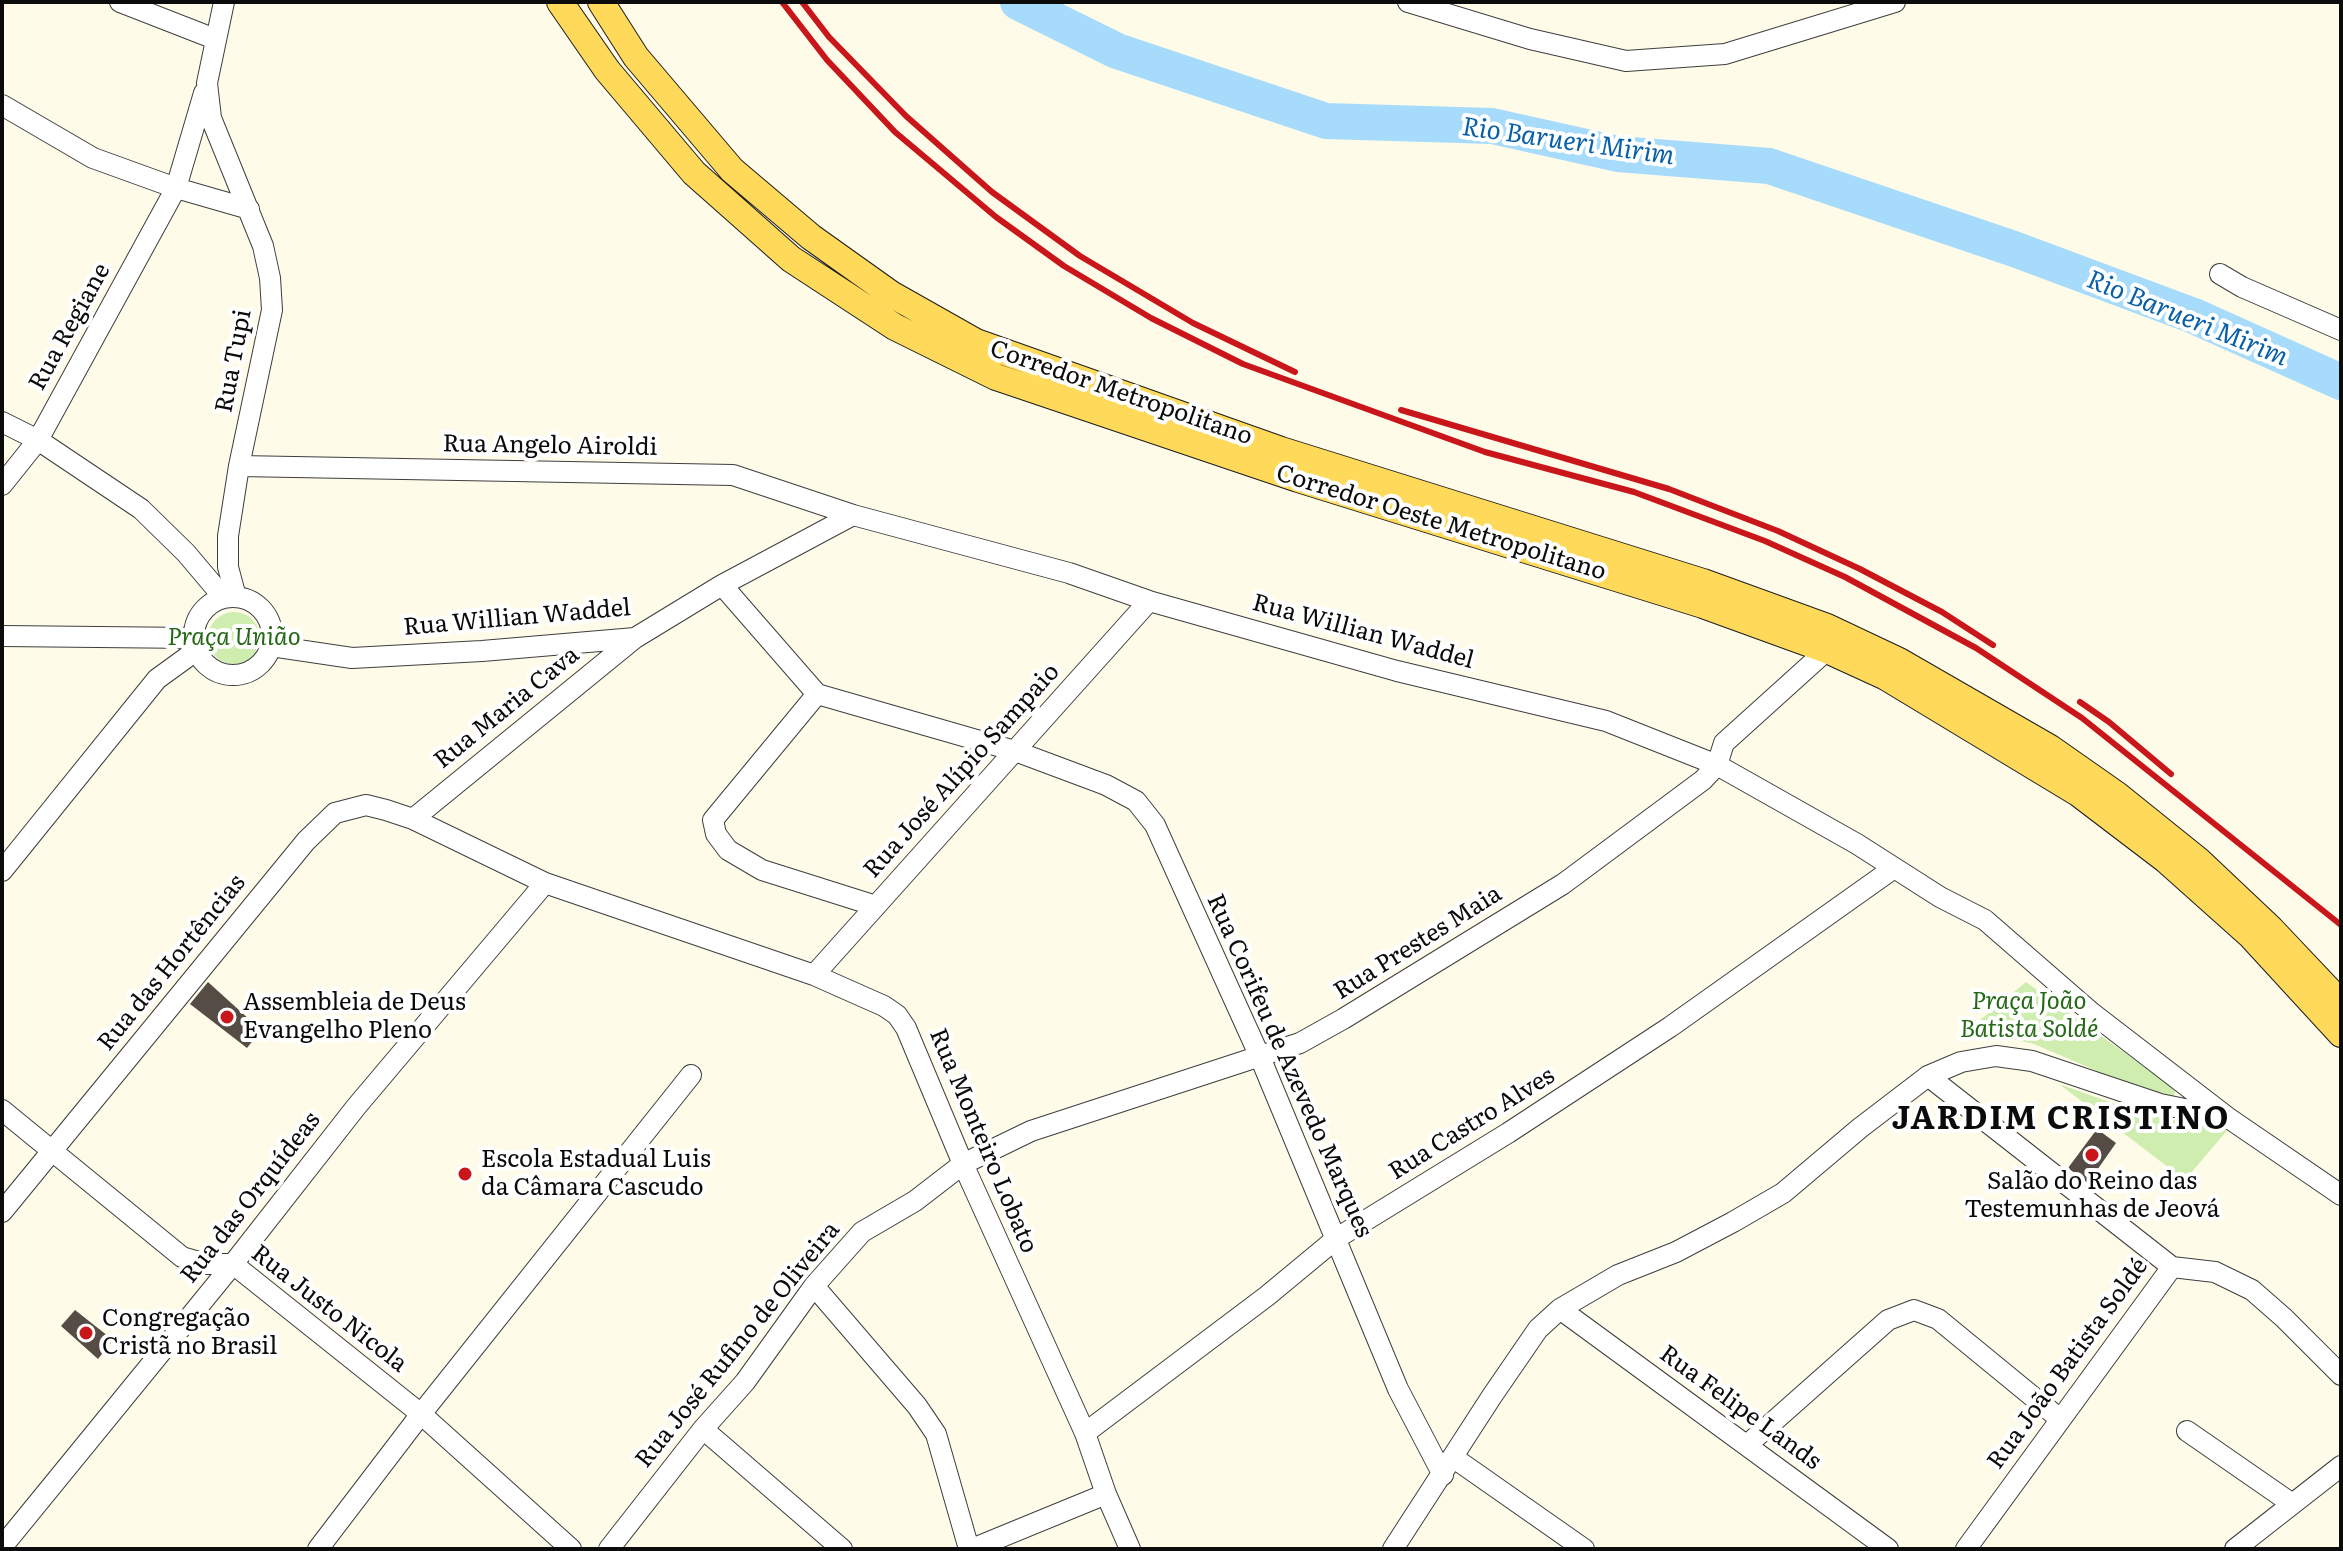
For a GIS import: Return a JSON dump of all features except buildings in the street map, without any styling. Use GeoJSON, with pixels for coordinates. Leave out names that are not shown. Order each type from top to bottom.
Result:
{"type":"FeatureCollection","features":[{"type":"Feature","properties":{"kind":"main road","name":"Corredor Oeste Metropolitano"},"geometry":{"type":"LineString","coordinates":[[560,2],[607,70],[694,173],[791,259],[895,327],[1011,382],[1298,479],[1703,605],[1827,650],[1886,677],[2078,793],[2166,860],[2250,935],[2341,1034]]}},
{"type":"Feature","properties":{"kind":"main road","name":"Corredor Metropolitano"},"geometry":{"type":"LineString","coordinates":[[601,2],[636,57],[732,170],[811,237],[891,294],[976,342],[1281,450],[1703,582],[1814,622],[1899,661],[2050,748],[2117,795],[2199,861],[2271,929],[2341,1003]]}},
{"type":"Feature","properties":{"kind":"main road"},"geometry":{"type":"LineString","coordinates":[[1827,650],[1864,655],[1941,693],[1966,698]]}},
{"type":"Feature","properties":{"kind":"street"},"geometry":{"type":"LineString","coordinates":[[120,2],[215,39]]}},
{"type":"Feature","properties":{"kind":"street","name":"Rua Tupi"},"geometry":{"type":"LineString","coordinates":[[224,2],[207,83],[211,118],[263,246],[270,278],[272,310],[239,466],[228,536],[230,598]]}},
{"type":"Feature","properties":{"kind":"street"},"geometry":{"type":"LineString","coordinates":[[1408,2],[1530,39],[1626,61],[1725,54],[1895,2]]}},
{"type":"Feature","properties":{"kind":"street","name":"Rua Regiane"},"geometry":{"type":"LineString","coordinates":[[2,485],[38,440],[176,188],[207,83]]}},
{"type":"Feature","properties":{"kind":"street"},"geometry":{"type":"LineString","coordinates":[[2,105],[93,158],[176,188],[249,209]]}},
{"type":"Feature","properties":{"kind":"street"},"geometry":{"type":"LineString","coordinates":[[2220,274],[2242,287],[2341,330]]}},
{"type":"Feature","properties":{"kind":"street"},"geometry":{"type":"LineString","coordinates":[[2,422],[38,440],[141,509],[230,598],[257,605],[270,623],[271,646],[267,657],[248,673],[236,675],[212,669],[195,644]]}},
{"type":"Feature","properties":{"kind":"street","name":"Rua Angelo Airoldi"},"geometry":{"type":"LineString","coordinates":[[239,466],[733,475],[853,515]]}},
{"type":"Feature","properties":{"kind":"street","name":"Rua Willian Waddel"},"geometry":{"type":"LineString","coordinates":[[271,646],[352,658],[635,638],[722,585],[853,515],[1069,573],[1149,601],[1397,671],[1606,721],[1717,765],[1779,798],[1985,920],[2092,1013],[2227,1117],[2341,1195]]}},
{"type":"Feature","properties":{"kind":"street"},"geometry":{"type":"LineString","coordinates":[[722,585],[817,694],[713,820],[716,834],[728,850],[762,870],[876,906]]}},
{"type":"Feature","properties":{"kind":"street"},"geometry":{"type":"LineString","coordinates":[[2,871],[157,679],[195,644],[198,619],[204,610],[230,598]]}},
{"type":"Feature","properties":{"kind":"street","name":"Rua José Alípio Sampaio"},"geometry":{"type":"LineString","coordinates":[[814,975],[1149,601]]}},
{"type":"Feature","properties":{"kind":"street"},"geometry":{"type":"LineString","coordinates":[[2,636],[195,644]]}},
{"type":"Feature","properties":{"kind":"street","name":"Rua Maria Cava"},"geometry":{"type":"LineString","coordinates":[[413,819],[635,638]]}},
{"type":"Feature","properties":{"kind":"street","name":"Rua Prestes Maia"},"geometry":{"type":"LineString","coordinates":[[963,1164],[1031,1131],[1260,1057],[1319,1033],[1563,884],[1703,780],[1717,765],[1724,743],[1827,650]]}},
{"type":"Feature","properties":{"kind":"street","name":"Rua Corifeu de Azevedo Marques"},"geometry":{"type":"LineString","coordinates":[[817,694],[1015,751],[1106,785],[1136,801],[1155,825],[1260,1057],[1398,1389],[1448,1466],[1584,1549]]}},
{"type":"Feature","properties":{"kind":"street","name":"Rua das Hortências"},"geometry":{"type":"LineString","coordinates":[[2,1212],[306,841],[335,813],[366,805],[413,819]]}},
{"type":"Feature","properties":{"kind":"street","name":"Rua Monteiro Lobato"},"geometry":{"type":"LineString","coordinates":[[413,819],[545,883],[814,975],[884,1006],[897,1015],[906,1028],[963,1164],[1085,1433],[1106,1494],[1130,1549]]}},
{"type":"Feature","properties":{"kind":"street","name":"Rua Castro Alves"},"geometry":{"type":"LineString","coordinates":[[1085,1433],[1267,1296],[1337,1238],[1508,1133],[1670,1027],[1894,868]]}},
{"type":"Feature","properties":{"kind":"street","name":"Rua das Orquídeas"},"geometry":{"type":"LineString","coordinates":[[2,1547],[233,1264],[356,1107],[545,883]]}},
{"type":"Feature","properties":{"kind":"street"},"geometry":{"type":"LineString","coordinates":[[1393,1549],[1538,1329],[1560,1309],[1618,1275],[1676,1252],[1783,1193],[1928,1076],[1961,1062],[1996,1056],[2032,1061],[2160,1104],[2227,1117]]}},
{"type":"Feature","properties":{"kind":"street"},"geometry":{"type":"LineString","coordinates":[[318,1549],[421,1414],[691,1075]]}},
{"type":"Feature","properties":{"kind":"street","name":"Rua João Batista Soldé"},"geometry":{"type":"LineString","coordinates":[[1928,1076],[2172,1267],[1966,1549]]}},
{"type":"Feature","properties":{"kind":"street","name":"Rua Justo Nicola"},"geometry":{"type":"LineString","coordinates":[[2,1110],[182,1257],[206,1264],[233,1264],[421,1414],[571,1549]]}},
{"type":"Feature","properties":{"kind":"street","name":"Rua José Rufino de Oliveira"},"geometry":{"type":"LineString","coordinates":[[609,1549],[703,1429],[745,1382],[814,1286],[862,1232],[915,1201],[963,1164]]}},
{"type":"Feature","properties":{"kind":"street"},"geometry":{"type":"LineString","coordinates":[[2172,1267],[2215,1272],[2252,1290],[2341,1375]]}},
{"type":"Feature","properties":{"kind":"street"},"geometry":{"type":"LineString","coordinates":[[814,1286],[917,1406],[936,1434],[970,1549],[1106,1494]]}},
{"type":"Feature","properties":{"kind":"street","name":"Rua Felipe Lands"},"geometry":{"type":"LineString","coordinates":[[1560,1309],[1888,1549]]}},
{"type":"Feature","properties":{"kind":"street"},"geometry":{"type":"LineString","coordinates":[[1747,1445],[1888,1320],[1914,1310],[1938,1319],[2060,1419]]}},
{"type":"Feature","properties":{"kind":"street"},"geometry":{"type":"LineString","coordinates":[[703,1429],[842,1549]]}},
{"type":"Feature","properties":{"kind":"street"},"geometry":{"type":"LineString","coordinates":[[2187,1431],[2291,1503]]}},
{"type":"Feature","properties":{"kind":"street"},"geometry":{"type":"LineString","coordinates":[[2235,1549],[2341,1466]]}},
{"type":"Feature","properties":{"kind":"green space","name":"Praça União"},"geometry":{"type":"Polygon","coordinates":[[[234,612],[253,619],[260,638],[253,657],[234,664],[215,657],[208,638],[215,619],[234,612]]]}},
{"type":"Feature","properties":{"kind":"green space","name":"Praça João Batista Soldé"},"geometry":{"type":"Polygon","coordinates":[[[2026,982],[2175,1089],[2174,1098],[2165,1100],[2034,1044],[1969,1029],[2026,982]]]}},
{"type":"Feature","properties":{"kind":"green space","name":"Praça João Batista Soldé"},"geometry":{"type":"Polygon","coordinates":[[[2059,1084],[2143,1114],[2173,1120],[2213,1121],[2230,1127],[2185,1180],[2059,1084]]]}},
{"type":"Feature","properties":{"kind":"waterway","name":"Rio Barueri Mirim"},"geometry":{"type":"LineString","coordinates":[[1018,2],[1117,51],[1326,121],[1492,126],[1618,154],[1769,166],[2014,249],[2194,316],[2341,382]]}},
{"type":"Feature","properties":{"kind":"railway"},"geometry":{"type":"LineString","coordinates":[[782,2],[827,60],[895,132],[996,217],[1064,266],[1151,318],[1243,364],[1485,452],[1634,492],[1765,541],[1845,577],[1976,648],[2082,718],[2341,925]]}},
{"type":"Feature","properties":{"kind":"railway"},"geometry":{"type":"LineString","coordinates":[[802,2],[829,37],[906,116],[992,192],[1080,256],[1193,323],[1295,372]]}},
{"type":"Feature","properties":{"kind":"railway"},"geometry":{"type":"LineString","coordinates":[[1401,410],[1669,489],[1778,531],[1942,612],[1993,645]]}},
{"type":"Feature","properties":{"kind":"railway"},"geometry":{"type":"LineString","coordinates":[[2080,702],[2171,774]]}},
{"type":"Feature","properties":{"kind":"place","name":"Assembleia de Deus Evangelho Pleno"},"geometry":{"type":"Point","coordinates":[227,1017]}},
{"type":"Feature","properties":{"kind":"place","name":"Salão do Reino das Testemunhas de Jeová"},"geometry":{"type":"Point","coordinates":[2092,1155]}},
{"type":"Feature","properties":{"kind":"place","name":"Escola Estadual Luis da Câmara Cascudo"},"geometry":{"type":"Point","coordinates":[465,1174]}},
{"type":"Feature","properties":{"kind":"place","name":"Congregação Cristã no Brasil"},"geometry":{"type":"Point","coordinates":[86,1333]}},
{"type":"Feature","properties":{"kind":"district","name":"JARDIM CRISTINO"},"geometry":{"type":"Point","coordinates":[2061,1120]}}]}
